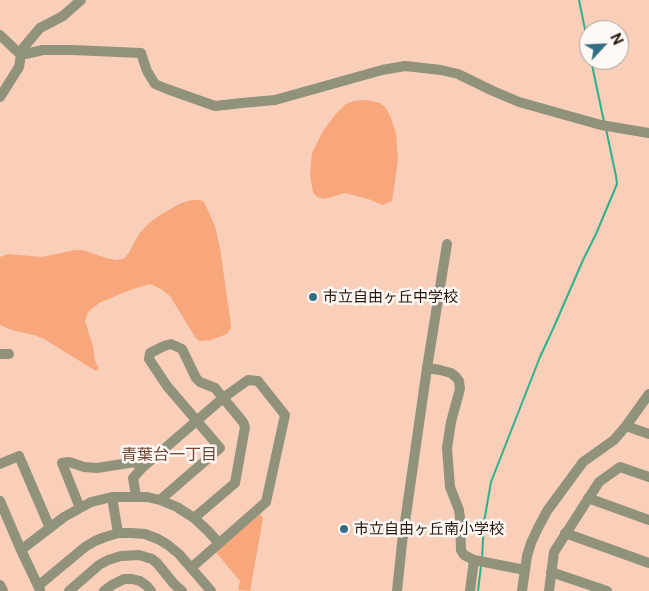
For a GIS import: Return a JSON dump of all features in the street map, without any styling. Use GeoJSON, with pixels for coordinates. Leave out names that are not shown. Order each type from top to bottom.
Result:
{"type":"FeatureCollection","features":[{"type":"Feature","properties":{"kind":"street"},"geometry":{"type":"LineString","coordinates":[[0,97],[19,68],[24,47],[40,28],[64,16],[81,0]]}},
{"type":"Feature","properties":{"kind":"street"},"geometry":{"type":"LineString","coordinates":[[0,35],[21,55]]}},
{"type":"Feature","properties":{"kind":"street"},"geometry":{"type":"LineString","coordinates":[[21,55],[43,50],[141,53],[147,71],[155,84],[166,90],[215,106],[275,100],[382,70],[405,66],[441,70],[458,74],[519,102],[601,125],[649,133]]}},
{"type":"Feature","properties":{"kind":"street"},"geometry":{"type":"LineString","coordinates":[[397,591],[427,368],[447,244]]}},
{"type":"Feature","properties":{"kind":"street"},"geometry":{"type":"LineString","coordinates":[[160,500],[220,448],[167,386],[149,359],[150,353],[171,344],[182,348],[196,378],[200,382],[215,388],[245,427],[235,482],[194,518]]}},
{"type":"Feature","properties":{"kind":"street"},"geometry":{"type":"LineString","coordinates":[[427,368],[451,373],[459,381],[460,389],[448,435],[447,448],[449,479],[460,518],[461,550],[464,555],[474,560],[526,570]]}},
{"type":"Feature","properties":{"kind":"street"},"geometry":{"type":"LineString","coordinates":[[136,496],[133,478],[142,468],[248,380],[258,381],[285,415],[266,502],[191,568]]}},
{"type":"Feature","properties":{"kind":"street"},"geometry":{"type":"LineString","coordinates":[[522,591],[527,556],[531,543],[558,495],[583,462],[614,440],[649,394]]}},
{"type":"Feature","properties":{"kind":"street"},"geometry":{"type":"LineString","coordinates":[[626,426],[649,434]]}},
{"type":"Feature","properties":{"kind":"street"},"geometry":{"type":"LineString","coordinates":[[0,464],[19,456],[50,528]]}},
{"type":"Feature","properties":{"kind":"street"},"geometry":{"type":"LineString","coordinates":[[80,508],[62,462],[97,468],[135,462],[142,468]]}},
{"type":"Feature","properties":{"kind":"street"},"geometry":{"type":"LineString","coordinates":[[549,591],[554,552],[599,482],[620,468],[649,477]]}},
{"type":"Feature","properties":{"kind":"street"},"geometry":{"type":"LineString","coordinates":[[21,550],[64,517],[91,502],[112,497],[136,496],[160,500],[177,507],[194,518],[219,543]]}},
{"type":"Feature","properties":{"kind":"street"},"geometry":{"type":"LineString","coordinates":[[112,497],[118,533]]}},
{"type":"Feature","properties":{"kind":"street"},"geometry":{"type":"LineString","coordinates":[[588,498],[649,520]]}},
{"type":"Feature","properties":{"kind":"street"},"geometry":{"type":"LineString","coordinates":[[0,501],[39,588],[85,547],[118,533],[145,534],[168,545],[179,554],[211,591]]}},
{"type":"Feature","properties":{"kind":"street"},"geometry":{"type":"LineString","coordinates":[[565,533],[649,563]]}},
{"type":"Feature","properties":{"kind":"street"},"geometry":{"type":"LineString","coordinates":[[69,591],[108,560],[121,556],[139,555],[156,562],[182,591]]}},
{"type":"Feature","properties":{"kind":"street"},"geometry":{"type":"LineString","coordinates":[[470,591],[474,560]]}},
{"type":"Feature","properties":{"kind":"street"},"geometry":{"type":"LineString","coordinates":[[551,572],[607,591]]}},
{"type":"Feature","properties":{"kind":"street"},"geometry":{"type":"LineString","coordinates":[[104,591],[124,579],[132,579],[147,586],[151,591]]}},
{"type":"Feature","properties":{"kind":"street"},"geometry":{"type":"LineString","coordinates":[[0,585],[3,591]]}},
{"type":"Feature","properties":{"kind":"shaded area"},"geometry":{"type":"Polygon","coordinates":[[[367,100],[380,103],[386,108],[396,133],[398,160],[392,201],[383,205],[345,193],[324,199],[317,197],[313,192],[310,175],[312,153],[323,131],[346,104],[367,100]]]}},
{"type":"Feature","properties":{"kind":"shaded area"},"geometry":{"type":"Polygon","coordinates":[[[192,200],[204,202],[215,226],[230,318],[231,328],[227,334],[211,340],[199,341],[170,296],[150,284],[99,303],[88,312],[85,321],[93,346],[95,361],[99,368],[96,371],[44,339],[0,325],[0,257],[8,254],[42,257],[83,250],[106,258],[123,259],[128,254],[139,234],[149,223],[181,203],[192,200]]]}},
{"type":"Feature","properties":{"kind":"shaded area"},"geometry":{"type":"Polygon","coordinates":[[[259,513],[263,518],[250,591],[238,590],[240,581],[215,551],[259,513]]]}},
{"type":"Feature","properties":{"kind":"waterway"},"geometry":{"type":"LineString","coordinates":[[579,0],[583,20]]}},
{"type":"Feature","properties":{"kind":"waterway"},"geometry":{"type":"LineString","coordinates":[[593,70],[604,122]]}},
{"type":"Feature","properties":{"kind":"waterway"},"geometry":{"type":"LineString","coordinates":[[482,559],[484,522],[491,482],[540,357],[617,184],[606,129]]}},
{"type":"Feature","properties":{"kind":"waterway"},"geometry":{"type":"LineString","coordinates":[[478,591],[481,566]]}},
{"type":"Feature","properties":{"kind":"place","name":"市立自由ヶ丘中学校"},"geometry":{"type":"Point","coordinates":[313,297]}},
{"type":"Feature","properties":{"kind":"place","name":"市立自由ヶ丘南小学校"},"geometry":{"type":"Point","coordinates":[344,529]}},
{"type":"Feature","properties":{"kind":"district","name":"青葉台一丁目"},"geometry":{"type":"Point","coordinates":[169,455]}}]}
